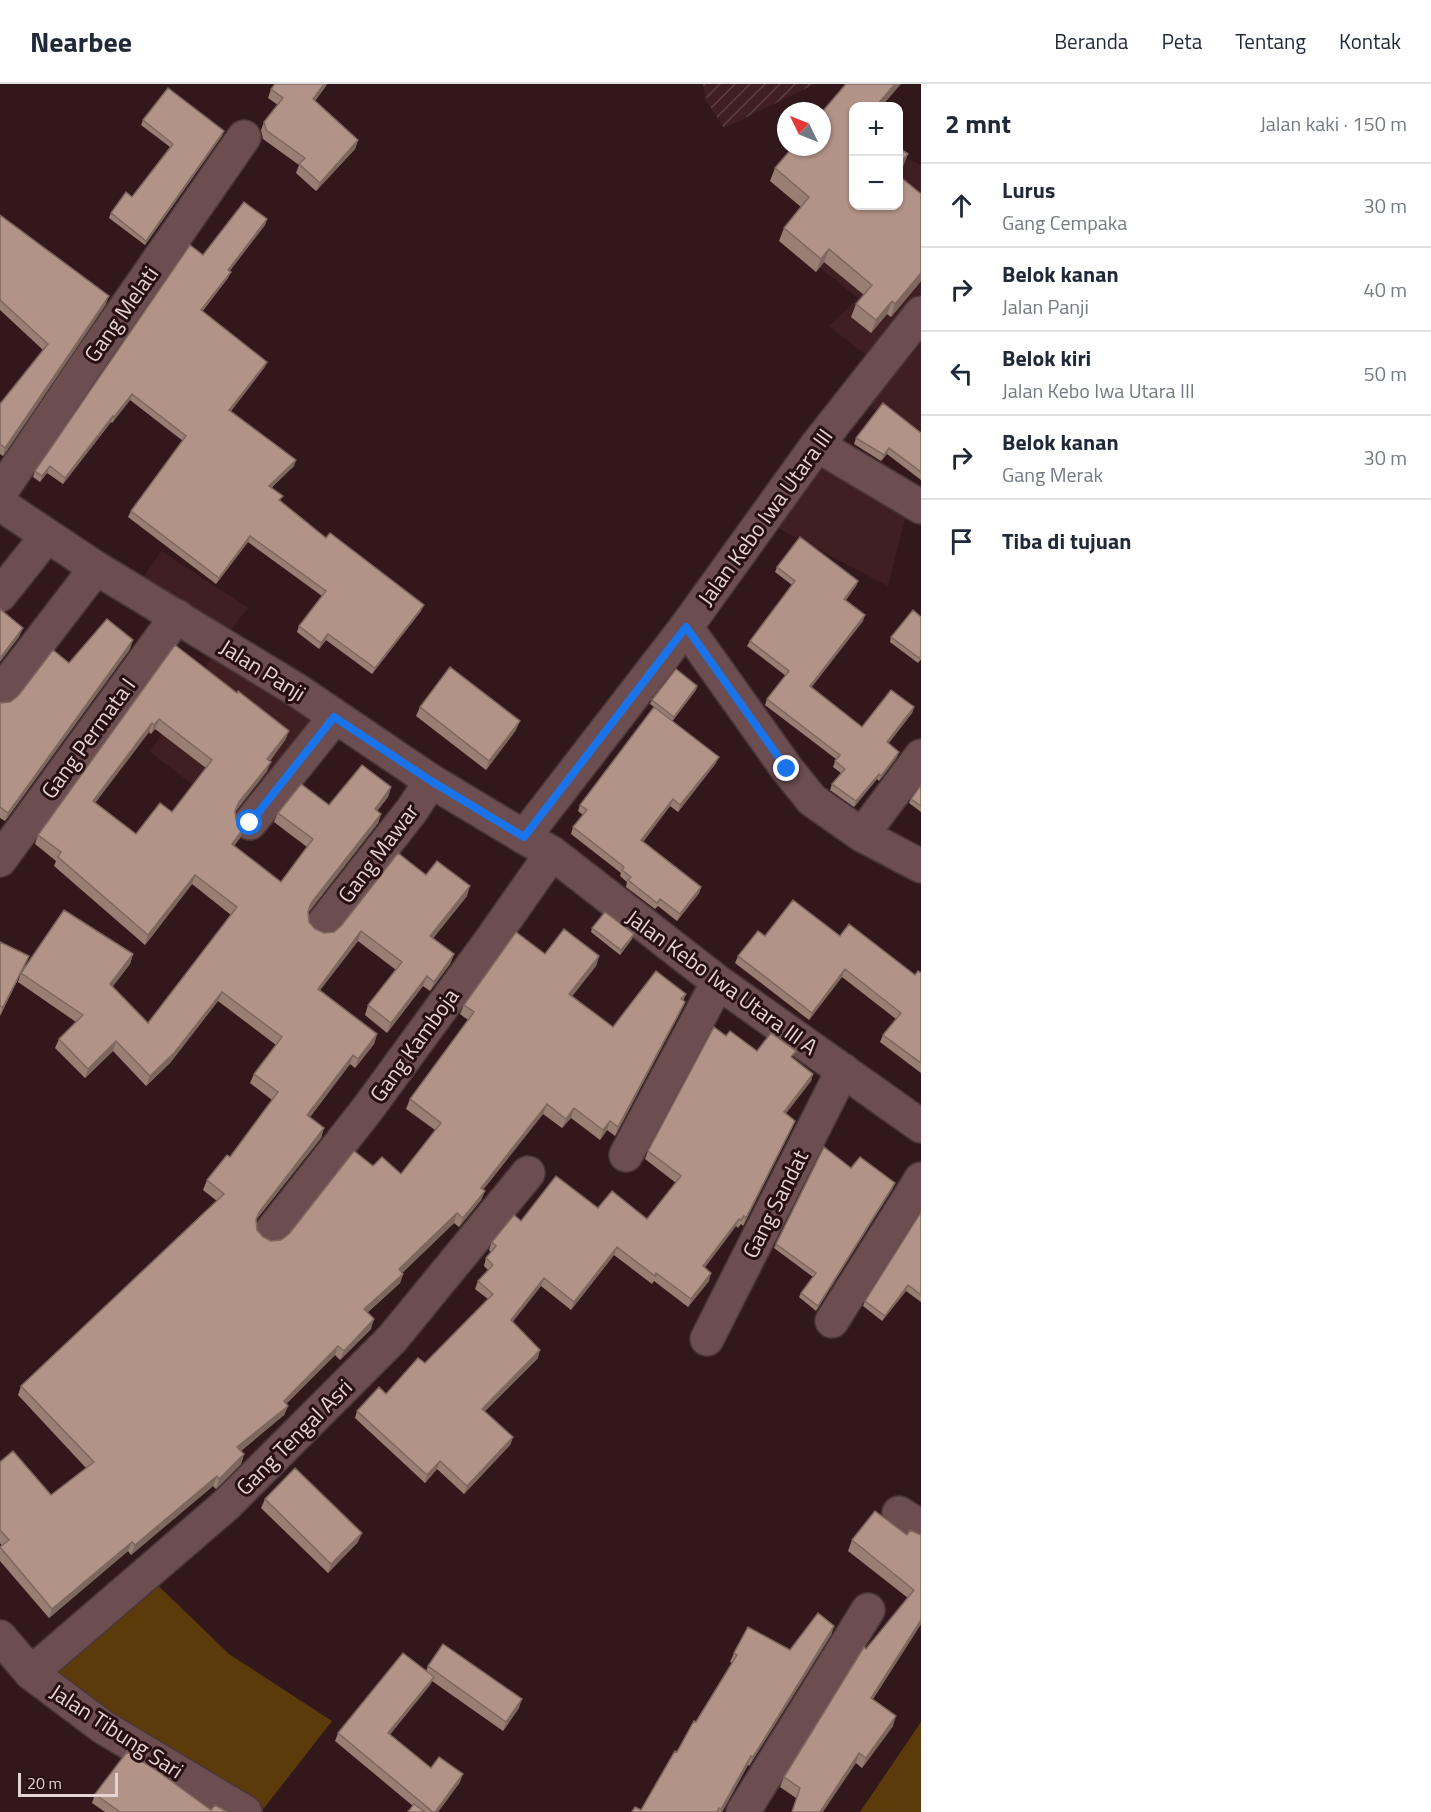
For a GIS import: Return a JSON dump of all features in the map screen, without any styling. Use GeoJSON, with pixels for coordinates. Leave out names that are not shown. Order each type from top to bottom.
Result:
{"type":"FeatureCollection","features":[{"type":"Feature","properties":{"kind":"street","name":"Gang Melati"},"geometry":{"type":"LineString","coordinates":[[0,493],[87,362],[244,137]]}},
{"type":"Feature","properties":{"kind":"street","name":"Jalan Kebo Iwa Utara III"},"geometry":{"type":"LineString","coordinates":[[524,837],[686,627],[817,445],[921,313]]}},
{"type":"Feature","properties":{"kind":"street"},"geometry":{"type":"LineString","coordinates":[[817,445],[921,507]]}},
{"type":"Feature","properties":{"kind":"street","name":"Jalan Panji"},"geometry":{"type":"LineString","coordinates":[[0,504],[96,568],[295,689],[431,781],[524,837]]}},
{"type":"Feature","properties":{"kind":"street"},"geometry":{"type":"LineString","coordinates":[[0,595],[47,536]]}},
{"type":"Feature","properties":{"kind":"street"},"geometry":{"type":"LineString","coordinates":[[0,693],[96,568]]}},
{"type":"Feature","properties":{"kind":"street","name":"Gang Permata I"},"geometry":{"type":"LineString","coordinates":[[0,860],[177,616]]}},
{"type":"Feature","properties":{"kind":"street"},"geometry":{"type":"LineString","coordinates":[[686,627],[787,769],[812,800],[862,835],[921,866]]}},
{"type":"Feature","properties":{"kind":"street"},"geometry":{"type":"LineString","coordinates":[[250,823],[334,717]]}},
{"type":"Feature","properties":{"kind":"street"},"geometry":{"type":"LineString","coordinates":[[862,835],[921,756]]}},
{"type":"Feature","properties":{"kind":"street","name":"Gang Mawar"},"geometry":{"type":"LineString","coordinates":[[323,924],[412,810],[431,781]]}},
{"type":"Feature","properties":{"kind":"street","name":"Jalan Kebo Iwa Utara III A"},"geometry":{"type":"LineString","coordinates":[[524,837],[552,853],[718,982],[921,1126]]}},
{"type":"Feature","properties":{"kind":"street","name":"Gang Kamboja"},"geometry":{"type":"LineString","coordinates":[[271,1232],[369,1107],[552,853]]}},
{"type":"Feature","properties":{"kind":"street"},"geometry":{"type":"LineString","coordinates":[[626,1155],[718,982]]}},
{"type":"Feature","properties":{"kind":"street","name":"Gang Sandat"},"geometry":{"type":"LineString","coordinates":[[707,1339],[843,1070]]}},
{"type":"Feature","properties":{"kind":"street","name":"Gang Tengal Asri"},"geometry":{"type":"LineString","coordinates":[[31,1673],[226,1505],[392,1339],[528,1173]]}},
{"type":"Feature","properties":{"kind":"street"},"geometry":{"type":"LineString","coordinates":[[832,1321],[921,1179]]}},
{"type":"Feature","properties":{"kind":"street"},"geometry":{"type":"LineString","coordinates":[[743,1812],[868,1610]]}},
{"type":"Feature","properties":{"kind":"street","name":"Jalan Tibung Sari"},"geometry":{"type":"LineString","coordinates":[[0,1637],[31,1673],[103,1726],[245,1812]]}},
{"type":"Feature","properties":{"kind":"shaded area"},"geometry":{"type":"Polygon","coordinates":[[[703,84],[815,84],[724,128],[706,100],[703,84]]]}},
{"type":"Feature","properties":{"kind":"shaded area"},"geometry":{"type":"Polygon","coordinates":[[[903,155],[921,166],[921,439],[866,403],[872,360],[829,326],[858,298],[786,241],[849,209],[903,210],[903,155]]]}},
{"type":"Feature","properties":{"kind":"shaded area"},"geometry":{"type":"Polygon","coordinates":[[[825,456],[908,508],[888,586],[772,525],[825,456]]]}},
{"type":"Feature","properties":{"kind":"shaded area"},"geometry":{"type":"Polygon","coordinates":[[[161,551],[248,608],[221,642],[332,721],[255,832],[150,752],[221,643],[135,590],[161,551]]]}},
{"type":"Feature","properties":{"kind":"shaded area"},"geometry":{"type":"Polygon","coordinates":[[[142,1570],[229,1654],[332,1721],[261,1812],[41,1668],[142,1570]]]}},
{"type":"Feature","properties":{"kind":"shaded area"},"geometry":{"type":"Polygon","coordinates":[[[921,1722],[921,1812],[860,1812],[921,1722]]]}},
{"type":"Feature","properties":{"kind":"building"},"geometry":{"type":"Polygon","coordinates":[[[275,84],[324,84],[313,99],[358,140],[320,183],[299,164],[305,158],[266,130],[264,122],[283,98],[271,89],[275,84]]]}},
{"type":"Feature","properties":{"kind":"building"},"geometry":{"type":"Polygon","coordinates":[[[846,84],[895,84],[879,102],[849,102],[849,210],[903,210],[903,179],[921,194],[921,273],[895,304],[892,301],[876,320],[856,304],[872,285],[829,249],[821,259],[784,228],[809,197],[775,168],[785,156],[831,156],[831,102],[846,84]]]}},
{"type":"Feature","properties":{"kind":"building"},"geometry":{"type":"Polygon","coordinates":[[[168,88],[224,131],[146,241],[111,213],[126,192],[132,197],[173,144],[143,120],[168,88]]]}},
{"type":"Feature","properties":{"kind":"building"},"geometry":{"type":"Polygon","coordinates":[[[244,202],[267,219],[228,270],[231,272],[201,310],[267,362],[229,410],[296,460],[269,486],[283,496],[279,500],[326,538],[330,533],[424,605],[375,668],[328,634],[321,643],[299,626],[326,591],[250,536],[219,578],[131,511],[186,436],[132,394],[65,478],[50,466],[42,476],[35,471],[190,245],[203,255],[244,202]]]}},
{"type":"Feature","properties":{"kind":"building"},"geometry":{"type":"Polygon","coordinates":[[[0,215],[109,296],[5,448],[0,444],[0,404],[48,344],[0,300],[0,215]]]}},
{"type":"Feature","properties":{"kind":"building"},"geometry":{"type":"Polygon","coordinates":[[[883,403],[921,433],[921,472],[889,448],[884,455],[856,438],[883,403]]]}},
{"type":"Feature","properties":{"kind":"building"},"geometry":{"type":"Polygon","coordinates":[[[800,537],[858,581],[844,599],[865,615],[810,686],[862,727],[891,690],[914,707],[887,742],[899,752],[881,776],[879,774],[856,801],[832,784],[845,769],[835,761],[840,755],[767,699],[789,671],[750,641],[795,581],[777,567],[800,537]]]}},
{"type":"Feature","properties":{"kind":"building"},"geometry":{"type":"Polygon","coordinates":[[[0,609],[23,628],[0,658],[0,609]]]}},
{"type":"Feature","properties":{"kind":"building"},"geometry":{"type":"Polygon","coordinates":[[[913,610],[921,617],[921,656],[919,658],[891,637],[913,610]]]}},
{"type":"Feature","properties":{"kind":"building"},"geometry":{"type":"Polygon","coordinates":[[[107,619],[133,640],[8,813],[0,807],[0,703],[10,702],[18,696],[53,650],[69,663],[107,619]]]}},
{"type":"Feature","properties":{"kind":"building"},"geometry":{"type":"Polygon","coordinates":[[[175,645],[289,731],[267,759],[271,762],[239,802],[235,811],[236,820],[243,829],[232,844],[281,882],[313,839],[278,813],[301,784],[329,805],[362,765],[391,787],[375,809],[381,814],[311,903],[308,912],[309,922],[315,929],[324,933],[334,932],[341,926],[398,853],[426,875],[437,861],[470,886],[430,936],[454,954],[434,982],[427,976],[391,1023],[368,1005],[402,962],[361,931],[318,989],[377,1034],[358,1059],[353,1055],[307,1115],[324,1128],[256,1219],[257,1230],[271,1241],[281,1240],[289,1234],[354,1151],[373,1166],[382,1157],[401,1174],[441,1123],[410,1099],[474,1012],[464,1005],[516,932],[545,954],[564,929],[599,956],[569,994],[613,1027],[656,971],[686,994],[681,999],[685,1002],[618,1127],[610,1121],[603,1130],[574,1108],[566,1119],[547,1104],[481,1188],[485,1191],[463,1218],[457,1213],[399,1269],[403,1274],[364,1309],[374,1319],[344,1351],[338,1346],[284,1401],[288,1406],[237,1447],[244,1454],[219,1479],[217,1476],[135,1545],[132,1542],[52,1609],[0,1547],[9,1540],[0,1530],[0,1462],[13,1451],[51,1495],[94,1462],[21,1386],[224,1194],[207,1180],[227,1155],[230,1157],[278,1092],[254,1074],[282,1037],[222,992],[174,1053],[150,1076],[116,1041],[88,1069],[59,1039],[83,1015],[21,973],[64,910],[133,954],[110,984],[148,1023],[237,907],[195,875],[148,935],[58,857],[61,852],[38,835],[175,645]],[[159,719],[154,725],[152,723],[93,801],[136,834],[160,803],[172,812],[212,760],[159,719]]]}},
{"type":"Feature","properties":{"kind":"building"},"geometry":{"type":"Polygon","coordinates":[[[450,667],[520,721],[489,761],[420,707],[450,667]]]}},
{"type":"Feature","properties":{"kind":"building"},"geometry":{"type":"Polygon","coordinates":[[[676,669],[697,686],[674,717],[652,700],[676,669]]]}},
{"type":"Feature","properties":{"kind":"building"},"geometry":{"type":"Polygon","coordinates":[[[654,707],[719,757],[680,805],[673,799],[641,840],[701,887],[680,914],[660,899],[657,903],[628,880],[631,877],[622,870],[624,867],[573,827],[587,810],[580,805],[654,707]]]}},
{"type":"Feature","properties":{"kind":"building"},"geometry":{"type":"Polygon","coordinates":[[[921,785],[921,806],[911,799],[921,785]]]}},
{"type":"Feature","properties":{"kind":"building"},"geometry":{"type":"Polygon","coordinates":[[[793,900],[840,936],[849,924],[915,975],[918,971],[921,973],[921,1063],[883,1035],[901,1013],[845,969],[812,1013],[738,956],[758,931],[765,936],[793,900]]]}},
{"type":"Feature","properties":{"kind":"building"},"geometry":{"type":"Polygon","coordinates":[[[605,912],[634,934],[621,950],[592,928],[605,912]]]}},
{"type":"Feature","properties":{"kind":"building"},"geometry":{"type":"Polygon","coordinates":[[[0,942],[29,956],[3,1007],[0,1006],[0,942]]]}},
{"type":"Feature","properties":{"kind":"building"},"geometry":{"type":"Polygon","coordinates":[[[714,1027],[726,1036],[730,1031],[757,1051],[771,1033],[796,1051],[791,1057],[813,1074],[784,1112],[795,1121],[746,1218],[744,1216],[741,1220],[739,1219],[703,1266],[711,1273],[691,1299],[656,1273],[655,1276],[617,1247],[574,1302],[544,1278],[511,1320],[540,1350],[482,1409],[513,1437],[467,1486],[440,1461],[427,1475],[357,1411],[379,1387],[386,1394],[418,1358],[425,1363],[493,1294],[478,1281],[493,1265],[486,1258],[496,1246],[492,1242],[514,1215],[521,1221],[556,1176],[598,1208],[612,1191],[647,1219],[681,1176],[648,1151],[714,1027]]]}},
{"type":"Feature","properties":{"kind":"building"},"geometry":{"type":"Polygon","coordinates":[[[824,1147],[851,1168],[860,1157],[895,1183],[818,1306],[801,1293],[816,1273],[776,1244],[824,1147]]]}},
{"type":"Feature","properties":{"kind":"building"},"geometry":{"type":"Polygon","coordinates":[[[921,1212],[921,1295],[908,1285],[885,1316],[865,1301],[921,1212]]]}},
{"type":"Feature","properties":{"kind":"building"},"geometry":{"type":"Polygon","coordinates":[[[295,1468],[362,1533],[331,1564],[265,1499],[295,1468]]]}},
{"type":"Feature","properties":{"kind":"building"},"geometry":{"type":"Polygon","coordinates":[[[875,1511],[907,1535],[910,1530],[921,1535],[921,1620],[871,1698],[896,1716],[866,1758],[859,1753],[820,1812],[792,1812],[800,1788],[784,1777],[864,1647],[866,1649],[914,1590],[852,1540],[875,1511]]]}},
{"type":"Feature","properties":{"kind":"building"},"geometry":{"type":"Polygon","coordinates":[[[818,1613],[834,1626],[753,1757],[751,1756],[721,1809],[719,1808],[717,1812],[632,1812],[635,1807],[641,1810],[675,1751],[677,1752],[694,1721],[696,1722],[737,1655],[734,1653],[748,1627],[790,1650],[818,1613]]]}},
{"type":"Feature","properties":{"kind":"building"},"geometry":{"type":"Polygon","coordinates":[[[443,1644],[522,1699],[506,1722],[428,1666],[443,1644]]]}},
{"type":"Feature","properties":{"kind":"building"},"geometry":{"type":"Polygon","coordinates":[[[403,1653],[434,1677],[388,1733],[431,1768],[439,1757],[463,1774],[435,1812],[338,1733],[403,1653]]]}},
{"type":"Feature","properties":{"kind":"building"},"geometry":{"type":"Polygon","coordinates":[[[127,1752],[211,1810],[215,1805],[227,1812],[120,1812],[95,1794],[127,1752]]]}},
{"type":"Feature","properties":{"kind":"building"},"geometry":{"type":"Polygon","coordinates":[[[414,1804],[425,1812],[408,1812],[414,1804]]]}},
{"type":"Feature","properties":{"kind":"route"},"geometry":{"type":"LineString","coordinates":[[250,823],[334,717],[431,781],[524,837],[686,627],[787,769]]}}]}
